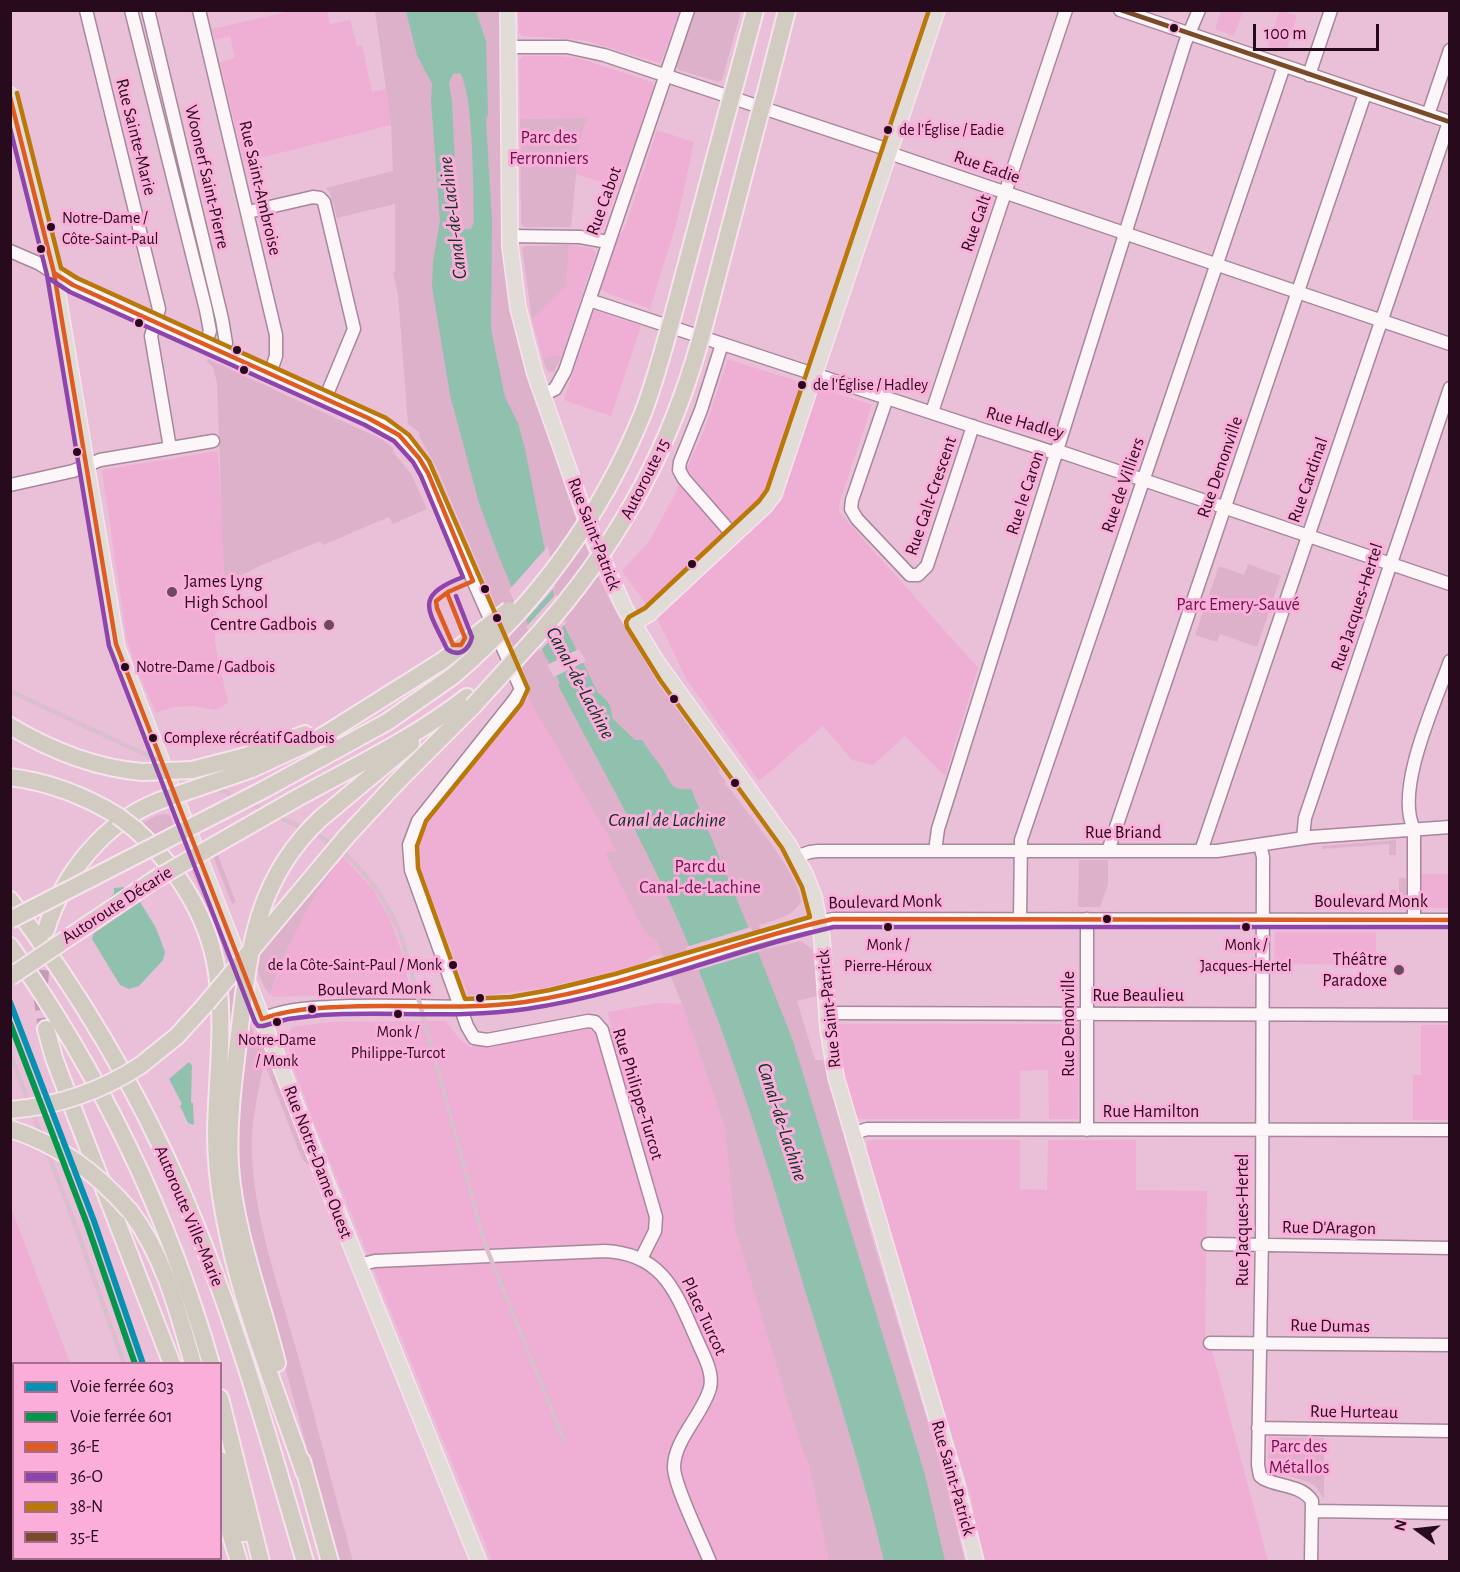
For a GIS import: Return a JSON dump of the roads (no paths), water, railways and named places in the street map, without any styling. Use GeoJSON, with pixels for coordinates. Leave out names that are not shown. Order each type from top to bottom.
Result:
{"type":"FeatureCollection","features":[{"type":"Feature","properties":{"kind":"highway","name":"Autoroute 15"},"geometry":{"type":"LineString","coordinates":[[552,572],[591,515],[627,449],[653,385],[755,10]]}},
{"type":"Feature","properties":{"kind":"highway","name":"Autoroute 15"},"geometry":{"type":"LineString","coordinates":[[470,701],[544,628],[603,553],[641,492],[660,454],[679,407],[706,319],[787,10]]}},
{"type":"Feature","properties":{"kind":"highway"},"geometry":{"type":"LineString","coordinates":[[46,930],[56,903],[82,860],[95,844],[117,825],[136,812],[159,801],[249,762],[306,744],[442,662],[504,615],[552,572]]}},
{"type":"Feature","properties":{"kind":"highway","name":"Autoroute Décarie"},"geometry":{"type":"LineString","coordinates":[[10,920],[265,789],[387,722],[453,676],[510,622],[552,572]]}},
{"type":"Feature","properties":{"kind":"highway"},"geometry":{"type":"LineString","coordinates":[[330,1562],[241,1231],[232,1180],[230,1118],[250,949],[264,902],[286,859],[320,819],[444,714],[470,701]]}},
{"type":"Feature","properties":{"kind":"highway"},"geometry":{"type":"LineString","coordinates":[[10,1110],[47,1105],[79,1096],[111,1083],[141,1065],[177,1036],[345,837],[470,701]]}},
{"type":"Feature","properties":{"kind":"highway","name":"Autoroute Décarie"},"geometry":{"type":"LineString","coordinates":[[10,977],[81,927],[170,871],[444,714]]}},
{"type":"Feature","properties":{"kind":"highway"},"geometry":{"type":"LineString","coordinates":[[10,726],[34,741],[68,756],[116,769],[142,772],[192,770],[249,762]]}},
{"type":"Feature","properties":{"kind":"highway"},"geometry":{"type":"LineString","coordinates":[[10,777],[62,788],[118,816],[135,829],[162,856],[186,889],[199,914],[213,955],[219,998],[216,1148],[224,1216],[252,1317],[304,1472]]}},
{"type":"Feature","properties":{"kind":"highway","name":"Autoroute Ville-Marie"},"geometry":{"type":"LineString","coordinates":[[10,900],[56,964],[102,1038],[138,1102],[181,1189],[235,1332],[304,1562]]}},
{"type":"Feature","properties":{"kind":"highway","name":"Autoroute Ville-Marie"},"geometry":{"type":"LineString","coordinates":[[10,946],[68,1032],[127,1142],[160,1217],[210,1362]]}},
{"type":"Feature","properties":{"kind":"highway"},"geometry":{"type":"LineString","coordinates":[[46,1029],[54,1058],[171,1362]]}},
{"type":"Feature","properties":{"kind":"highway"},"geometry":{"type":"LineString","coordinates":[[10,1129],[47,1144],[87,1169],[130,1211],[146,1234],[161,1265],[192,1362]]}},
{"type":"Feature","properties":{"kind":"highway"},"geometry":{"type":"LineString","coordinates":[[222,1406],[261,1562]]}},
{"type":"Feature","properties":{"kind":"highway"},"geometry":{"type":"LineString","coordinates":[[222,1466],[254,1562]]}},
{"type":"Feature","properties":{"kind":"highway"},"geometry":{"type":"LineString","coordinates":[[222,1507],[239,1562]]}},
{"type":"Feature","properties":{"kind":"main road","name":"Rue Saint-Patrick"},"geometry":{"type":"LineString","coordinates":[[508,10],[509,236],[518,308],[535,374],[593,538],[633,623],[672,685],[795,857],[809,884],[822,939],[832,1058],[852,1134],[956,1483],[975,1562]]}},
{"type":"Feature","properties":{"kind":"main road"},"geometry":{"type":"LineString","coordinates":[[633,623],[649,614],[772,499],[937,10]]}},
{"type":"Feature","properties":{"kind":"main road","name":"Rue Notre-Dame Ouest"},"geometry":{"type":"LineString","coordinates":[[10,95],[54,273],[117,648],[359,1265],[479,1562]]}},
{"type":"Feature","properties":{"kind":"street","name":"Rue Sainte-Marie"},"geometry":{"type":"LineString","coordinates":[[86,10],[159,309],[151,336],[170,448]]}},
{"type":"Feature","properties":{"kind":"street","name":"Woonerf Saint-Pierre"},"geometry":{"type":"LineString","coordinates":[[131,10],[206,310],[210,331],[205,345]]}},
{"type":"Feature","properties":{"kind":"street","name":"Woonerf Saint-Pierre"},"geometry":{"type":"LineString","coordinates":[[148,10],[222,319],[226,343],[224,353]]}},
{"type":"Feature","properties":{"kind":"street","name":"Rue Saint-Ambroise"},"geometry":{"type":"LineString","coordinates":[[199,10],[277,340],[276,356],[270,374]]}},
{"type":"Feature","properties":{"kind":"street","name":"Rue Cabot"},"geometry":{"type":"LineString","coordinates":[[543,395],[555,389],[562,379],[688,10]]}},
{"type":"Feature","properties":{"kind":"street","name":"Rue Galt"},"geometry":{"type":"LineString","coordinates":[[932,412],[1066,10]]}},
{"type":"Feature","properties":{"kind":"street"},"geometry":{"type":"LineString","coordinates":[[1120,10],[1449,122]]}},
{"type":"Feature","properties":{"kind":"street","name":"Rue le Caron"},"geometry":{"type":"LineString","coordinates":[[936,851],[938,828],[1189,34],[1199,10]]}},
{"type":"Feature","properties":{"kind":"street"},"geometry":{"type":"LineString","coordinates":[[1309,75],[1331,10]]}},
{"type":"Feature","properties":{"kind":"street","name":"Rue Eadie"},"geometry":{"type":"LineString","coordinates":[[508,46],[574,47],[604,55],[1449,344]]}},
{"type":"Feature","properties":{"kind":"street"},"geometry":{"type":"LineString","coordinates":[[1428,115],[1449,51]]}},
{"type":"Feature","properties":{"kind":"street","name":"Rue de Villiers"},"geometry":{"type":"LineString","coordinates":[[1020,919],[1021,851],[1025,828],[1284,66]]}},
{"type":"Feature","properties":{"kind":"street","name":"Rue Denonville"},"geometry":{"type":"LineString","coordinates":[[1108,851],[1365,94]]}},
{"type":"Feature","properties":{"kind":"street","name":"Rue Cardinal"},"geometry":{"type":"LineString","coordinates":[[1201,851],[1449,122]]}},
{"type":"Feature","properties":{"kind":"street"},"geometry":{"type":"LineString","coordinates":[[10,251],[73,285],[326,399],[354,329],[324,202],[313,197],[248,212]]}},
{"type":"Feature","properties":{"kind":"street"},"geometry":{"type":"LineString","coordinates":[[509,236],[580,237],[608,242]]}},
{"type":"Feature","properties":{"kind":"street","name":"Rue Hadley"},"geometry":{"type":"LineString","coordinates":[[589,300],[1144,480],[1449,584]]}},
{"type":"Feature","properties":{"kind":"street"},"geometry":{"type":"LineString","coordinates":[[722,344],[679,470],[684,479],[733,535]]}},
{"type":"Feature","properties":{"kind":"street","name":"Rue Jacques-Hertel"},"geometry":{"type":"LineString","coordinates":[[1303,838],[1305,818],[1449,388]]}},
{"type":"Feature","properties":{"kind":"street","name":"Rue Galt-Crescent"},"geometry":{"type":"LineString","coordinates":[[887,398],[852,500],[851,509],[857,519],[910,575],[918,576],[927,566],[973,426]]}},
{"type":"Feature","properties":{"kind":"street","name":"Rue Philippe-Turcot"},"geometry":{"type":"LineString","coordinates":[[326,399],[394,432],[410,446],[419,458],[520,686],[515,699],[420,817],[409,845],[413,877],[471,1035],[483,1041],[588,1021],[595,1022],[602,1030],[656,1217],[655,1231],[641,1259]]}},
{"type":"Feature","properties":{"kind":"street"},"geometry":{"type":"LineString","coordinates":[[10,485],[73,471],[100,460],[213,441]]}},
{"type":"Feature","properties":{"kind":"street"},"geometry":{"type":"LineString","coordinates":[[1414,920],[1414,829],[1410,820],[1412,768],[1449,661]]}},
{"type":"Feature","properties":{"kind":"street","name":"Rue Briand"},"geometry":{"type":"LineString","coordinates":[[795,857],[810,852],[1201,851],[1233,849],[1303,838],[1449,827]]}},
{"type":"Feature","properties":{"kind":"street","name":"Rue Jacques-Hertel"},"geometry":{"type":"LineString","coordinates":[[1260,845],[1263,856],[1262,1245],[1258,1465],[1260,1476],[1269,1482],[1308,1494],[1312,1501],[1312,1510]]}},
{"type":"Feature","properties":{"kind":"street","name":"Boulevard Monk"},"geometry":{"type":"LineString","coordinates":[[262,1018],[288,1010],[337,1006],[460,1007],[536,1000],[603,985],[763,936],[819,921],[840,918],[1449,920]]}},
{"type":"Feature","properties":{"kind":"street","name":"Rue Denonville"},"geometry":{"type":"LineString","coordinates":[[1087,919],[1087,1130]]}},
{"type":"Feature","properties":{"kind":"street","name":"Rue Beaulieu"},"geometry":{"type":"LineString","coordinates":[[827,1013],[1449,1015]]}},
{"type":"Feature","properties":{"kind":"street","name":"Rue Hamilton"},"geometry":{"type":"LineString","coordinates":[[852,1134],[867,1129],[1449,1130]]}},
{"type":"Feature","properties":{"kind":"street","name":"Rue D'Aragon"},"geometry":{"type":"LineString","coordinates":[[1208,1244],[1449,1248]]}},
{"type":"Feature","properties":{"kind":"street","name":"Place Turcot"},"geometry":{"type":"LineString","coordinates":[[359,1265],[375,1261],[595,1251],[626,1253],[641,1259],[662,1274],[673,1288],[710,1372],[711,1385],[708,1394],[678,1451],[674,1467],[677,1482],[710,1562]]}},
{"type":"Feature","properties":{"kind":"street","name":"Rue Dumas"},"geometry":{"type":"LineString","coordinates":[[1210,1343],[1449,1345]]}},
{"type":"Feature","properties":{"kind":"street","name":"Rue Hurteau"},"geometry":{"type":"LineString","coordinates":[[1258,1428],[1449,1431]]}},
{"type":"Feature","properties":{"kind":"street"},"geometry":{"type":"LineString","coordinates":[[1311,1562],[1312,1510],[1449,1513]]}},
{"type":"Feature","properties":{"kind":"water","name":"Canal de Lachine"},"geometry":{"type":"Polygon","coordinates":[[[406,11],[476,11],[486,41],[488,114],[486,120],[492,221],[491,329],[505,397],[518,423],[525,449],[557,611],[598,693],[609,704],[612,718],[635,740],[642,740],[675,787],[691,789],[747,924],[793,1041],[925,1475],[945,1561],[884,1561],[857,1459],[776,1194],[746,1099],[712,1004],[661,882],[526,620],[479,503],[450,395],[432,287],[433,261],[440,221],[431,101],[432,84],[417,55],[406,11]],[[460,73],[453,74],[449,83],[458,225],[461,229],[471,229],[474,222],[472,144],[465,85],[460,73]]]}},
{"type":"Feature","properties":{"kind":"water"},"geometry":{"type":"Polygon","coordinates":[[[123,887],[137,897],[156,928],[165,952],[163,960],[139,986],[129,989],[120,985],[92,939],[96,925],[110,897],[114,894],[114,888],[123,887]]]}},
{"type":"Feature","properties":{"kind":"water"},"geometry":{"type":"Polygon","coordinates":[[[189,1062],[192,1065],[191,1102],[193,1103],[194,1125],[188,1123],[180,1106],[182,1104],[169,1079],[189,1062]]]}},
{"type":"Feature","properties":{"kind":"tunnel"},"geometry":{"type":"LineString","coordinates":[[43,946],[40,985],[46,1029]]}},
{"type":"Feature","properties":{"kind":"railway"},"geometry":{"type":"LineString","coordinates":[[10,691],[317,835],[346,855],[370,880],[389,909],[403,942],[486,1247],[564,1440]]}},
{"type":"Feature","properties":{"kind":"railway"},"geometry":{"type":"LineString","coordinates":[[10,1053],[76,1227],[123,1362]]}},
{"type":"Feature","properties":{"kind":"rail line","name":"603"},"geometry":{"type":"LineString","coordinates":[[10,1002],[94,1221],[142,1362]]}},
{"type":"Feature","properties":{"kind":"rail line","name":"601"},"geometry":{"type":"LineString","coordinates":[[10,1023],[87,1224],[134,1362]]}},
{"type":"Feature","properties":{"kind":"place","name":"de l'Église / Eadie"},"geometry":{"type":"Point","coordinates":[888,130]}},
{"type":"Feature","properties":{"kind":"place","name":"Notre-Dame / Côte-Saint-Paul"},"geometry":{"type":"Point","coordinates":[51,227]}},
{"type":"Feature","properties":{"kind":"place","name":"de l'Église / Hadley"},"geometry":{"type":"Point","coordinates":[802,385]}},
{"type":"Feature","properties":{"kind":"place","name":"James Lyng High School"},"geometry":{"type":"Point","coordinates":[172,592]}},
{"type":"Feature","properties":{"kind":"place","name":"Centre Gadbois"},"geometry":{"type":"Point","coordinates":[329,625]}},
{"type":"Feature","properties":{"kind":"place","name":"Notre-Dame / Gadbois"},"geometry":{"type":"Point","coordinates":[125,667]}},
{"type":"Feature","properties":{"kind":"place","name":"Complexe récréatif Gadbois"},"geometry":{"type":"Point","coordinates":[153,738]}},
{"type":"Feature","properties":{"kind":"place","name":"Monk / Pierre-Héroux"},"geometry":{"type":"Point","coordinates":[888,927]}},
{"type":"Feature","properties":{"kind":"place","name":"Monk / Jacques-Hertel"},"geometry":{"type":"Point","coordinates":[1246,927]}},
{"type":"Feature","properties":{"kind":"place","name":"de la Côte-Saint-Paul / Monk"},"geometry":{"type":"Point","coordinates":[453,965]}},
{"type":"Feature","properties":{"kind":"place","name":"Théâtre Paradoxe"},"geometry":{"type":"Point","coordinates":[1399,970]}},
{"type":"Feature","properties":{"kind":"place","name":"Monk / Philippe-Turcot"},"geometry":{"type":"Point","coordinates":[398,1014]}},
{"type":"Feature","properties":{"kind":"place","name":"Notre-Dame / Monk"},"geometry":{"type":"Point","coordinates":[277,1022]}},
{"type":"Feature","properties":{"kind":"park label","name":"Parc des Ferronniers"},"geometry":{"type":"Point","coordinates":[549,148]}},
{"type":"Feature","properties":{"kind":"park label","name":"Parc Emery-Sauvé"},"geometry":{"type":"Point","coordinates":[1238,605]}},
{"type":"Feature","properties":{"kind":"park label","name":"Parc du Canal-de-Lachine"},"geometry":{"type":"Point","coordinates":[700,877]}},
{"type":"Feature","properties":{"kind":"park label","name":"Parc des Métallos"},"geometry":{"type":"Point","coordinates":[1299,1457]}},
{"type":"Feature","properties":{"kind":"water label","name":"Canal-de-Lachine"},"geometry":{"type":"Point","coordinates":[453,218]}},
{"type":"Feature","properties":{"kind":"water label","name":"Canal-de-Lachine"},"geometry":{"type":"Point","coordinates":[580,683]}},
{"type":"Feature","properties":{"kind":"water label","name":"Canal-de-Lachine"},"geometry":{"type":"Point","coordinates":[782,1122]}}]}
